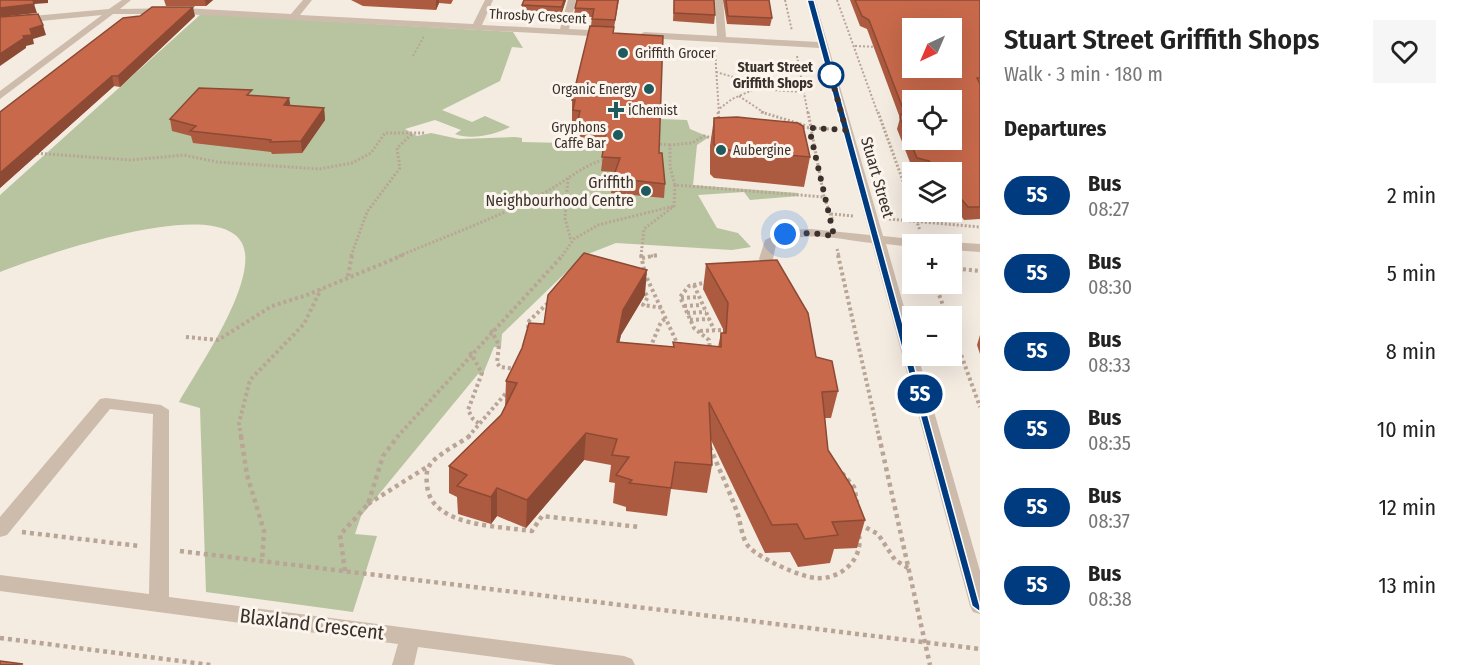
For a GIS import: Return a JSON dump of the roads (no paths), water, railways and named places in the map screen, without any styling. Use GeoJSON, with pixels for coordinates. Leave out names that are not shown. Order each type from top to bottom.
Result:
{"type":"FeatureCollection","features":[{"type":"Feature","properties":{"kind":"street"},"geometry":{"type":"LineString","coordinates":[[0,96],[127,0]]}},
{"type":"Feature","properties":{"kind":"street"},"geometry":{"type":"LineString","coordinates":[[292,17],[308,0]]}},
{"type":"Feature","properties":{"kind":"street"},"geometry":{"type":"LineString","coordinates":[[477,26],[489,0]]}},
{"type":"Feature","properties":{"kind":"street"},"geometry":{"type":"LineString","coordinates":[[564,31],[572,0]]}},
{"type":"Feature","properties":{"kind":"street"},"geometry":{"type":"LineString","coordinates":[[718,40],[719,0]]}},
{"type":"Feature","properties":{"kind":"street","name":"Stuart Street"},"geometry":{"type":"LineString","coordinates":[[811,0],[980,606]]}},
{"type":"Feature","properties":{"kind":"street","name":"Throsby Crescent"},"geometry":{"type":"LineString","coordinates":[[0,22],[112,12],[190,11],[620,34]]}},
{"type":"Feature","properties":{"kind":"street"},"geometry":{"type":"LineString","coordinates":[[632,35],[823,45]]}},
{"type":"Feature","properties":{"kind":"street"},"geometry":{"type":"LineString","coordinates":[[788,295],[766,259],[770,243],[785,234],[811,233],[902,242]]}},
{"type":"Feature","properties":{"kind":"street"},"geometry":{"type":"LineString","coordinates":[[962,247],[980,248]]}},
{"type":"Feature","properties":{"kind":"street"},"geometry":{"type":"LineString","coordinates":[[0,530],[106,404],[161,410],[162,549],[159,604]]}},
{"type":"Feature","properties":{"kind":"street","name":"Blaxland Crescent"},"geometry":{"type":"LineString","coordinates":[[0,583],[624,665]]}},
{"type":"Feature","properties":{"kind":"street"},"geometry":{"type":"LineString","coordinates":[[403,665],[410,637]]}},
{"type":"Feature","properties":{"kind":"place","name":"Griffith Grocer"},"geometry":{"type":"Point","coordinates":[623,53]}},
{"type":"Feature","properties":{"kind":"place","name":"Stuart Street Griffith Shops"},"geometry":{"type":"Point","coordinates":[831,75]}},
{"type":"Feature","properties":{"kind":"place","name":"Organic Energy"},"geometry":{"type":"Point","coordinates":[649,89]}},
{"type":"Feature","properties":{"kind":"place","name":"iChemist"},"geometry":{"type":"Point","coordinates":[616,110]}},
{"type":"Feature","properties":{"kind":"place","name":"Gryphons Caffe Bar"},"geometry":{"type":"Point","coordinates":[618,135]}},
{"type":"Feature","properties":{"kind":"place","name":"Aubergine"},"geometry":{"type":"Point","coordinates":[721,150]}},
{"type":"Feature","properties":{"kind":"place","name":"Griffith Neighbourhood Centre"},"geometry":{"type":"Point","coordinates":[646,191]}}]}
